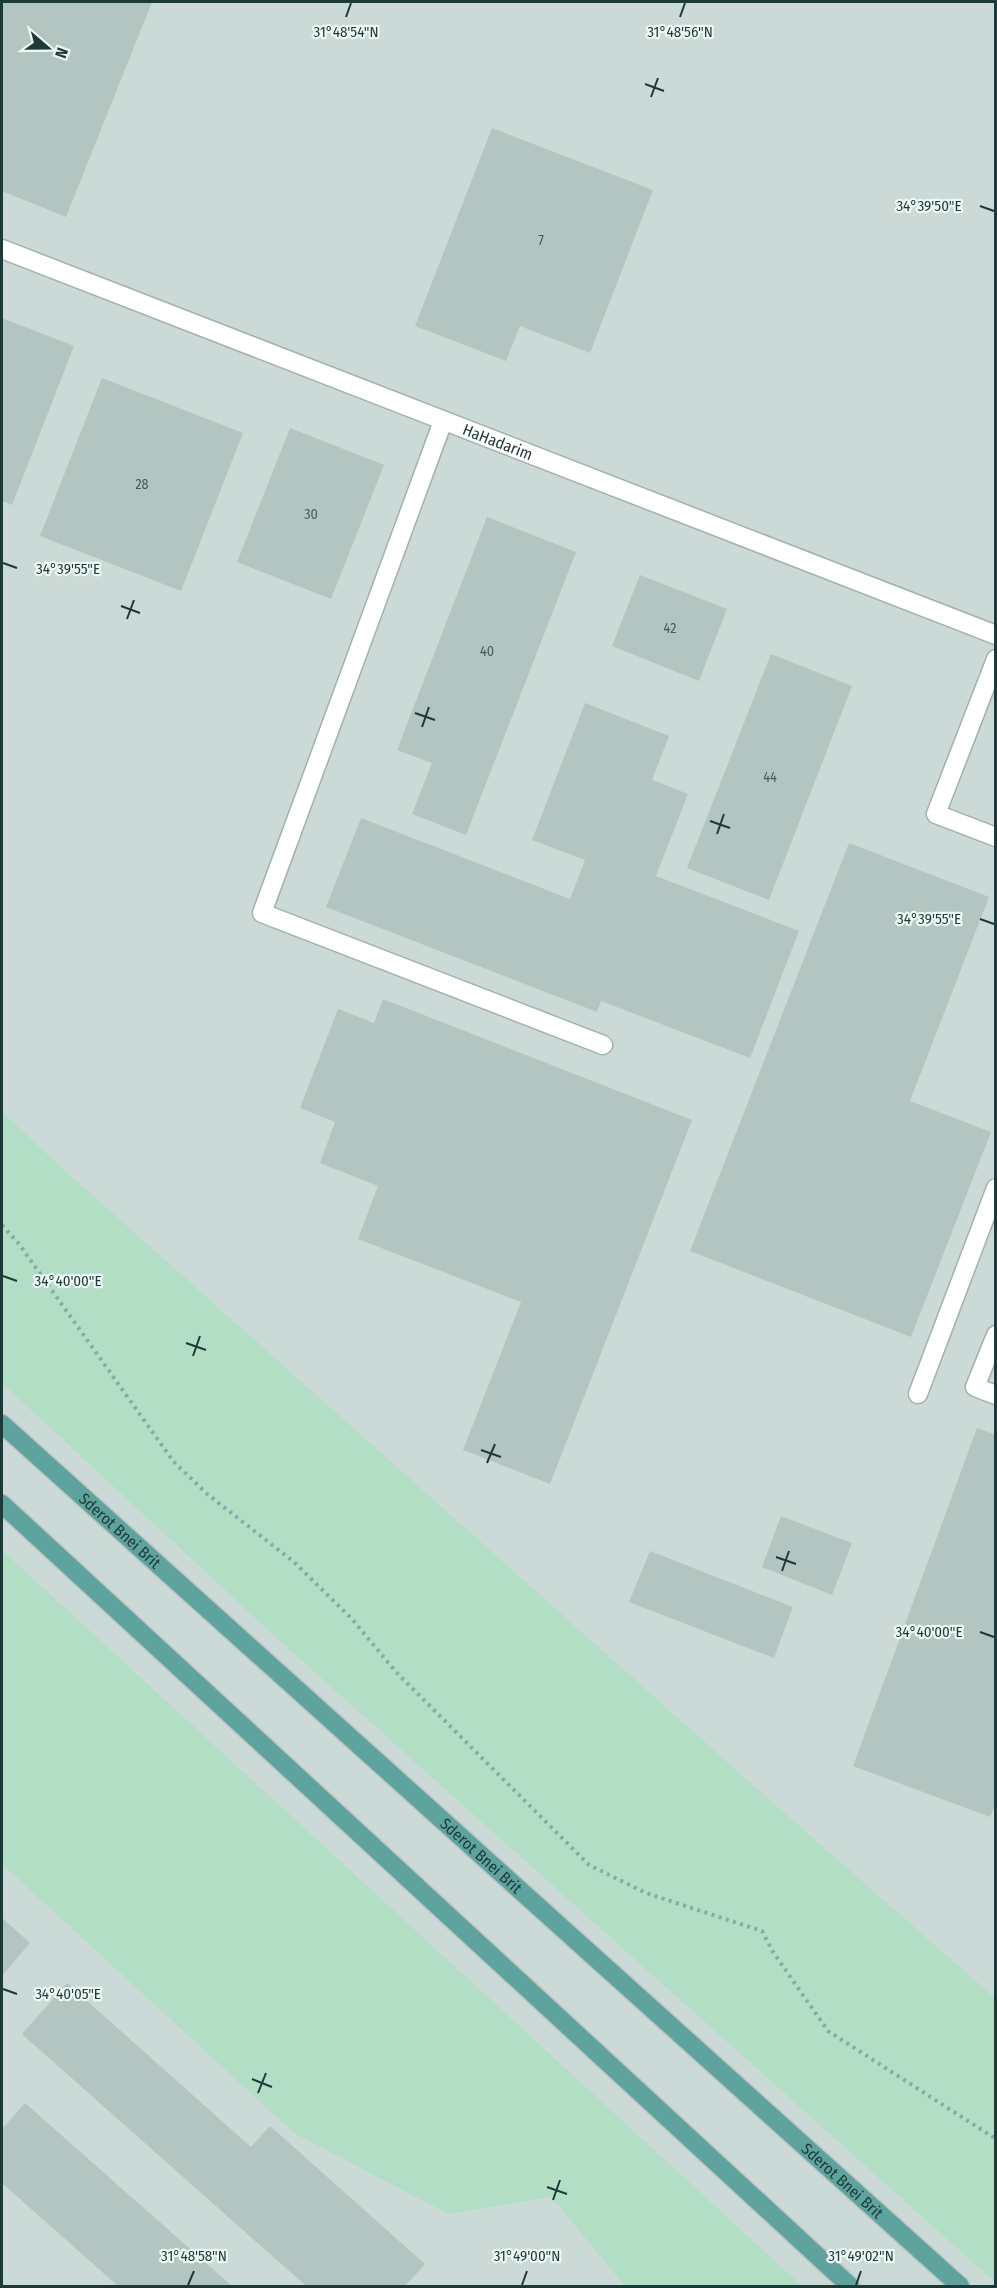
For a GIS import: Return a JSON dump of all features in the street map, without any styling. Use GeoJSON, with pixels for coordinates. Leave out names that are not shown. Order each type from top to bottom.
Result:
{"type":"FeatureCollection","features":[{"type":"Feature","properties":{"kind":"main road","name":"Sderot Bnei Brit"},"geometry":{"type":"LineString","coordinates":[[2,1424],[960,2286]]}},
{"type":"Feature","properties":{"kind":"main road"},"geometry":{"type":"LineString","coordinates":[[2,1504],[850,2286]]}},
{"type":"Feature","properties":{"kind":"street","name":"HaHadarim"},"geometry":{"type":"LineString","coordinates":[[2,249],[996,635]]}},
{"type":"Feature","properties":{"kind":"street"},"geometry":{"type":"LineString","coordinates":[[443,421],[262,913],[603,1045]]}},
{"type":"Feature","properties":{"kind":"street"},"geometry":{"type":"LineString","coordinates":[[996,659],[936,814],[996,837]]}},
{"type":"Feature","properties":{"kind":"street"},"geometry":{"type":"LineString","coordinates":[[918,1394],[996,1188]]}},
{"type":"Feature","properties":{"kind":"street"},"geometry":{"type":"LineString","coordinates":[[996,1335],[975,1387],[996,1395]]}},
{"type":"Feature","properties":{"kind":"path"},"geometry":{"type":"LineString","coordinates":[[2,1226],[19,1244],[173,1461],[206,1493],[302,1570],[352,1618],[396,1672],[589,1866],[646,1893],[762,1931],[773,1952],[828,2031],[996,2139]]}},
{"type":"Feature","properties":{"kind":"shaded area"},"geometry":{"type":"Polygon","coordinates":[[[2,2],[995,2],[995,2286],[2,2286],[2,2]]]}},
{"type":"Feature","properties":{"kind":"green space"},"geometry":{"type":"Polygon","coordinates":[[[2,1112],[771,1801],[995,1998],[995,2282],[282,1643],[2,1383],[2,1112]]]}},
{"type":"Feature","properties":{"kind":"green space"},"geometry":{"type":"Polygon","coordinates":[[[2,1550],[802,2286],[625,2286],[551,2197],[448,2214],[294,2133],[2,1864],[2,1550]]]}},
{"type":"Feature","properties":{"kind":"building"},"geometry":{"type":"Polygon","coordinates":[[[2,2],[152,2],[66,217],[2,191],[2,2]]]}},
{"type":"Feature","properties":{"kind":"building"},"geometry":{"type":"Polygon","coordinates":[[[492,128],[653,190],[590,353],[520,326],[506,361],[415,326],[492,128]]]}},
{"type":"Feature","properties":{"kind":"building"},"geometry":{"type":"Polygon","coordinates":[[[2,318],[74,346],[12,505],[2,501],[2,318]]]}},
{"type":"Feature","properties":{"kind":"building"},"geometry":{"type":"Polygon","coordinates":[[[102,378],[243,433],[181,591],[40,536],[102,378]]]}},
{"type":"Feature","properties":{"kind":"building"},"geometry":{"type":"Polygon","coordinates":[[[290,428],[384,465],[331,599],[237,562],[290,428]]]}},
{"type":"Feature","properties":{"kind":"building"},"geometry":{"type":"Polygon","coordinates":[[[487,517],[576,552],[466,835],[412,814],[432,763],[397,750],[487,517]]]}},
{"type":"Feature","properties":{"kind":"building"},"geometry":{"type":"Polygon","coordinates":[[[640,575],[727,609],[699,681],[612,646],[640,575]]]}},
{"type":"Feature","properties":{"kind":"building"},"geometry":{"type":"Polygon","coordinates":[[[771,654],[852,686],[769,900],[687,868],[771,654]]]}},
{"type":"Feature","properties":{"kind":"building"},"geometry":{"type":"Polygon","coordinates":[[[585,703],[669,736],[652,780],[688,794],[656,876],[799,931],[750,1058],[601,1001],[597,1012],[326,907],[361,818],[570,899],[585,860],[532,840],[585,703]]]}},
{"type":"Feature","properties":{"kind":"building"},"geometry":{"type":"Polygon","coordinates":[[[849,843],[989,897],[910,1101],[991,1132],[911,1337],[690,1251],[849,843]]]}},
{"type":"Feature","properties":{"kind":"building"},"geometry":{"type":"Polygon","coordinates":[[[383,999],[692,1120],[550,1484],[463,1450],[521,1302],[358,1239],[378,1186],[320,1163],[335,1122],[300,1108],[338,1009],[374,1023],[383,999]]]}},
{"type":"Feature","properties":{"kind":"building"},"geometry":{"type":"Polygon","coordinates":[[[977,1428],[996,1435],[996,1803],[990,1817],[853,1766],[977,1428]]]}},
{"type":"Feature","properties":{"kind":"building"},"geometry":{"type":"Polygon","coordinates":[[[781,1516],[852,1543],[832,1595],[762,1567],[781,1516]]]}},
{"type":"Feature","properties":{"kind":"building"},"geometry":{"type":"Polygon","coordinates":[[[650,1551],[793,1607],[774,1658],[629,1602],[650,1551]]]}},
{"type":"Feature","properties":{"kind":"building"},"geometry":{"type":"Polygon","coordinates":[[[2,1918],[30,1943],[2,1976],[2,1918]]]}},
{"type":"Feature","properties":{"kind":"building"},"geometry":{"type":"Polygon","coordinates":[[[67,1983],[251,2147],[270,2126],[425,2264],[406,2285],[408,2286],[306,2286],[22,2034],[67,1983]]]}},
{"type":"Feature","properties":{"kind":"building"},"geometry":{"type":"Polygon","coordinates":[[[25,2103],[232,2286],[118,2286],[2,2183],[2,2129],[25,2103]]]}}]}
